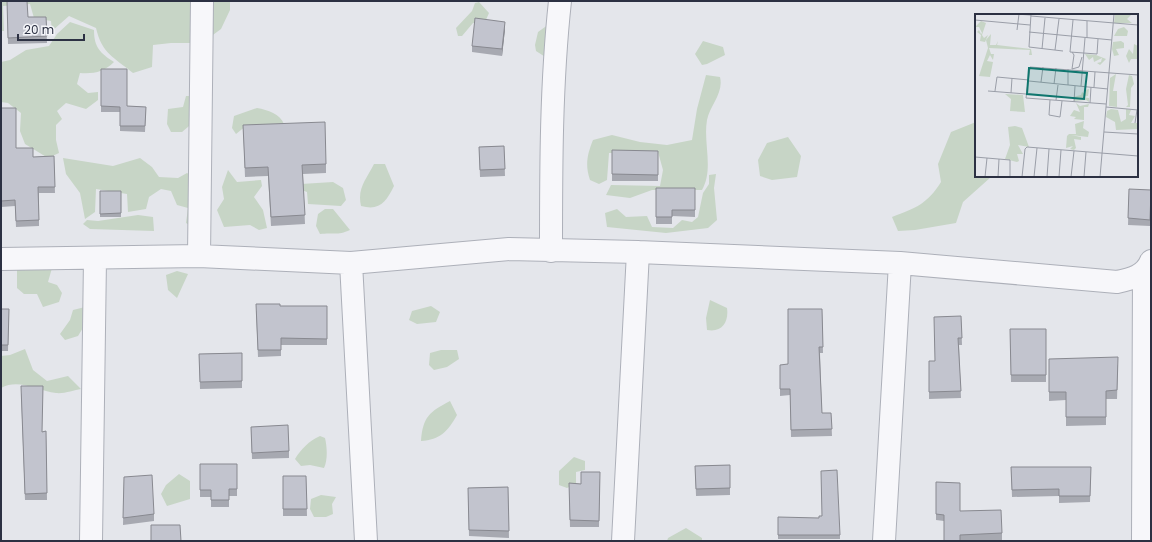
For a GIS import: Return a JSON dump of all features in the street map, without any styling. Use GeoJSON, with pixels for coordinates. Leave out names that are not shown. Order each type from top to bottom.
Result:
{"type":"FeatureCollection","features":[{"type":"Feature","properties":{"kind":"street"},"geometry":{"type":"LineString","coordinates":[[199,256],[202,1]]}},
{"type":"Feature","properties":{"kind":"street"},"geometry":{"type":"LineString","coordinates":[[551,251],[551,142],[555,47],[560,1]]}},
{"type":"Feature","properties":{"kind":"street"},"geometry":{"type":"LineString","coordinates":[[1,259],[95,259],[199,256],[352,263],[509,249],[638,252],[900,263],[1117,282],[1130,279],[1148,267]]}},
{"type":"Feature","properties":{"kind":"street"},"geometry":{"type":"LineString","coordinates":[[623,541],[638,252]]}},
{"type":"Feature","properties":{"kind":"street"},"geometry":{"type":"LineString","coordinates":[[91,541],[95,259]]}},
{"type":"Feature","properties":{"kind":"street"},"geometry":{"type":"LineString","coordinates":[[352,263],[366,541]]}},
{"type":"Feature","properties":{"kind":"street"},"geometry":{"type":"LineString","coordinates":[[884,541],[900,263]]}},
{"type":"Feature","properties":{"kind":"street"},"geometry":{"type":"LineString","coordinates":[[1143,541],[1148,267]]}},
{"type":"Feature","properties":{"kind":"green space"},"geometry":{"type":"Polygon","coordinates":[[[1,1],[230,1],[230,10],[221,29],[202,43],[171,43],[153,45],[152,67],[133,73],[105,49],[96,28],[69,16],[52,31],[51,21],[34,18],[30,4],[3,6],[4,31],[1,31],[1,1]]]}},
{"type":"Feature","properties":{"kind":"green space"},"geometry":{"type":"Polygon","coordinates":[[[479,2],[489,13],[485,22],[473,23],[462,36],[458,36],[456,28],[472,11],[475,3],[479,2]]]}},
{"type":"Feature","properties":{"kind":"green space"},"geometry":{"type":"Polygon","coordinates":[[[70,22],[94,30],[95,41],[99,49],[105,56],[114,62],[98,72],[80,73],[77,84],[88,93],[98,92],[98,100],[86,109],[66,103],[57,111],[62,119],[56,125],[56,140],[59,153],[48,158],[25,144],[20,131],[21,113],[8,103],[1,102],[1,62],[10,60],[26,50],[49,46],[57,34],[70,22]]]}},
{"type":"Feature","properties":{"kind":"green space"},"geometry":{"type":"Polygon","coordinates":[[[552,22],[550,60],[536,51],[535,45],[538,32],[552,22]]]}},
{"type":"Feature","properties":{"kind":"green space"},"geometry":{"type":"Polygon","coordinates":[[[703,41],[723,47],[725,55],[702,65],[695,54],[703,41]]]}},
{"type":"Feature","properties":{"kind":"green space"},"geometry":{"type":"Polygon","coordinates":[[[706,75],[720,77],[721,83],[707,120],[706,138],[708,165],[702,190],[652,190],[630,198],[606,195],[611,185],[660,186],[663,170],[658,152],[609,153],[607,180],[599,184],[590,180],[587,160],[593,140],[612,135],[640,142],[667,145],[692,140],[697,109],[706,75]]]}},
{"type":"Feature","properties":{"kind":"green space"},"geometry":{"type":"Polygon","coordinates":[[[186,96],[200,96],[195,121],[182,132],[171,132],[167,124],[168,109],[183,107],[186,96]]]}},
{"type":"Feature","properties":{"kind":"green space"},"geometry":{"type":"Polygon","coordinates":[[[257,108],[273,113],[280,118],[284,124],[246,126],[236,134],[232,128],[234,116],[257,108]]]}},
{"type":"Feature","properties":{"kind":"green space"},"geometry":{"type":"Polygon","coordinates":[[[975,122],[975,177],[991,177],[963,202],[956,223],[915,230],[898,231],[892,217],[914,208],[926,200],[941,182],[938,164],[951,132],[975,122]]]}},
{"type":"Feature","properties":{"kind":"green space"},"geometry":{"type":"Polygon","coordinates":[[[788,137],[801,156],[797,177],[772,180],[760,176],[758,160],[767,143],[788,137]]]}},
{"type":"Feature","properties":{"kind":"green space"},"geometry":{"type":"Polygon","coordinates":[[[63,158],[113,166],[140,158],[152,167],[159,177],[178,178],[187,173],[200,181],[191,226],[186,223],[188,208],[177,205],[171,191],[161,189],[149,197],[146,209],[128,212],[127,194],[96,189],[95,212],[85,219],[80,193],[66,174],[63,158]]]}},
{"type":"Feature","properties":{"kind":"green space"},"geometry":{"type":"Polygon","coordinates":[[[374,164],[385,164],[394,186],[382,204],[373,207],[361,206],[361,189],[374,164]]]}},
{"type":"Feature","properties":{"kind":"green space"},"geometry":{"type":"Polygon","coordinates":[[[228,170],[237,182],[261,180],[262,186],[254,197],[263,210],[267,228],[259,230],[250,225],[224,227],[217,210],[224,199],[222,187],[228,170]]]}},
{"type":"Feature","properties":{"kind":"green space"},"geometry":{"type":"Polygon","coordinates":[[[716,174],[714,188],[717,220],[708,228],[666,233],[607,227],[605,213],[617,209],[626,217],[647,216],[652,227],[673,228],[682,220],[692,222],[698,217],[703,193],[709,184],[709,175],[716,174]]]}},
{"type":"Feature","properties":{"kind":"green space"},"geometry":{"type":"Polygon","coordinates":[[[333,182],[343,188],[346,200],[341,206],[308,204],[307,192],[299,189],[301,184],[333,182]]]}},
{"type":"Feature","properties":{"kind":"green space"},"geometry":{"type":"Polygon","coordinates":[[[325,209],[333,209],[350,230],[346,232],[320,234],[316,226],[318,214],[325,209]]]}},
{"type":"Feature","properties":{"kind":"green space"},"geometry":{"type":"Polygon","coordinates":[[[138,215],[153,217],[154,231],[90,229],[83,224],[87,220],[98,221],[138,215]]]}},
{"type":"Feature","properties":{"kind":"green space"},"geometry":{"type":"Polygon","coordinates":[[[52,268],[48,282],[57,285],[62,293],[59,302],[43,307],[37,294],[24,294],[17,288],[17,269],[52,268]]]}},
{"type":"Feature","properties":{"kind":"green space"},"geometry":{"type":"Polygon","coordinates":[[[177,271],[188,274],[177,298],[168,290],[166,275],[177,271]]]}},
{"type":"Feature","properties":{"kind":"green space"},"geometry":{"type":"Polygon","coordinates":[[[710,300],[727,308],[726,322],[717,330],[707,330],[706,318],[710,300]]]}},
{"type":"Feature","properties":{"kind":"green space"},"geometry":{"type":"Polygon","coordinates":[[[431,306],[440,312],[436,322],[417,324],[409,320],[412,311],[431,306]]]}},
{"type":"Feature","properties":{"kind":"green space"},"geometry":{"type":"Polygon","coordinates":[[[85,307],[89,318],[78,336],[65,340],[60,334],[70,320],[73,310],[85,307]]]}},
{"type":"Feature","properties":{"kind":"green space"},"geometry":{"type":"Polygon","coordinates":[[[25,349],[33,370],[47,381],[68,376],[81,389],[59,393],[15,384],[1,388],[1,356],[10,355],[25,349]]]}},
{"type":"Feature","properties":{"kind":"green space"},"geometry":{"type":"Polygon","coordinates":[[[441,350],[457,350],[459,359],[447,367],[434,370],[429,365],[430,353],[441,350]]]}},
{"type":"Feature","properties":{"kind":"green space"},"geometry":{"type":"Polygon","coordinates":[[[450,401],[457,415],[450,426],[438,437],[421,441],[423,426],[428,416],[450,401]]]}},
{"type":"Feature","properties":{"kind":"green space"},"geometry":{"type":"Polygon","coordinates":[[[320,436],[325,438],[326,445],[327,457],[324,468],[310,465],[301,466],[295,459],[312,440],[320,436]]]}},
{"type":"Feature","properties":{"kind":"green space"},"geometry":{"type":"Polygon","coordinates":[[[574,457],[585,461],[585,470],[576,472],[576,484],[567,488],[559,485],[559,471],[574,457]]]}},
{"type":"Feature","properties":{"kind":"green space"},"geometry":{"type":"Polygon","coordinates":[[[179,474],[190,481],[190,499],[167,506],[161,494],[166,485],[179,474]]]}},
{"type":"Feature","properties":{"kind":"green space"},"geometry":{"type":"Polygon","coordinates":[[[321,495],[336,497],[332,504],[333,514],[326,517],[314,517],[310,509],[311,499],[321,495]]]}},
{"type":"Feature","properties":{"kind":"green space"},"geometry":{"type":"Polygon","coordinates":[[[686,528],[702,538],[702,541],[667,541],[668,538],[686,528]]]}},
{"type":"Feature","properties":{"kind":"building"},"geometry":{"type":"Polygon","coordinates":[[[7,1],[27,1],[28,17],[46,17],[47,36],[8,38],[7,1]]]}},
{"type":"Feature","properties":{"kind":"building"},"geometry":{"type":"Polygon","coordinates":[[[475,18],[505,22],[502,49],[472,46],[475,18]]]}},
{"type":"Feature","properties":{"kind":"building"},"geometry":{"type":"Polygon","coordinates":[[[101,69],[127,69],[127,106],[146,107],[145,126],[120,126],[120,107],[101,106],[101,69]]]}},
{"type":"Feature","properties":{"kind":"building"},"geometry":{"type":"Polygon","coordinates":[[[1,108],[16,108],[16,148],[33,148],[33,157],[54,156],[55,187],[38,187],[39,220],[16,221],[15,200],[1,201],[1,108]]]}},
{"type":"Feature","properties":{"kind":"building"},"geometry":{"type":"Polygon","coordinates":[[[325,122],[326,164],[302,165],[305,215],[271,217],[268,167],[245,168],[243,125],[325,122]]]}},
{"type":"Feature","properties":{"kind":"building"},"geometry":{"type":"Polygon","coordinates":[[[504,146],[505,169],[480,170],[479,147],[504,146]]]}},
{"type":"Feature","properties":{"kind":"building"},"geometry":{"type":"Polygon","coordinates":[[[612,150],[658,151],[658,175],[612,174],[612,150]]]}},
{"type":"Feature","properties":{"kind":"building"},"geometry":{"type":"Polygon","coordinates":[[[656,188],[695,188],[695,210],[672,210],[672,217],[656,217],[656,188]]]}},
{"type":"Feature","properties":{"kind":"building"},"geometry":{"type":"Polygon","coordinates":[[[1129,189],[1151,190],[1150,220],[1128,218],[1129,189]]]}},
{"type":"Feature","properties":{"kind":"building"},"geometry":{"type":"Polygon","coordinates":[[[100,191],[121,191],[121,213],[100,214],[100,191]]]}},
{"type":"Feature","properties":{"kind":"building"},"geometry":{"type":"Polygon","coordinates":[[[256,304],[280,304],[280,306],[327,306],[327,339],[281,338],[281,350],[258,350],[256,304]]]}},
{"type":"Feature","properties":{"kind":"building"},"geometry":{"type":"Polygon","coordinates":[[[1,309],[9,309],[8,345],[1,345],[1,309]]]}},
{"type":"Feature","properties":{"kind":"building"},"geometry":{"type":"Polygon","coordinates":[[[788,309],[822,309],[823,347],[819,347],[822,413],[831,413],[832,429],[791,430],[790,389],[780,389],[780,365],[788,364],[788,309]]]}},
{"type":"Feature","properties":{"kind":"building"},"geometry":{"type":"Polygon","coordinates":[[[961,316],[962,338],[958,338],[961,391],[929,392],[929,361],[935,361],[934,317],[961,316]]]}},
{"type":"Feature","properties":{"kind":"building"},"geometry":{"type":"Polygon","coordinates":[[[1010,329],[1046,329],[1046,375],[1011,375],[1010,329]]]}},
{"type":"Feature","properties":{"kind":"building"},"geometry":{"type":"Polygon","coordinates":[[[242,353],[242,381],[200,382],[199,354],[242,353]]]}},
{"type":"Feature","properties":{"kind":"building"},"geometry":{"type":"Polygon","coordinates":[[[1118,357],[1117,390],[1106,391],[1106,417],[1066,417],[1066,392],[1049,392],[1049,359],[1118,357]]]}},
{"type":"Feature","properties":{"kind":"building"},"geometry":{"type":"Polygon","coordinates":[[[21,386],[43,386],[42,432],[46,431],[47,493],[25,494],[21,386]]]}},
{"type":"Feature","properties":{"kind":"building"},"geometry":{"type":"Polygon","coordinates":[[[288,425],[289,451],[252,453],[251,427],[288,425]]]}},
{"type":"Feature","properties":{"kind":"building"},"geometry":{"type":"Polygon","coordinates":[[[200,464],[237,464],[237,489],[229,489],[229,500],[211,500],[211,490],[200,490],[200,464]]]}},
{"type":"Feature","properties":{"kind":"building"},"geometry":{"type":"Polygon","coordinates":[[[730,465],[730,488],[696,489],[695,466],[730,465]]]}},
{"type":"Feature","properties":{"kind":"building"},"geometry":{"type":"Polygon","coordinates":[[[1011,467],[1091,467],[1090,496],[1059,496],[1059,489],[1012,490],[1011,467]]]}},
{"type":"Feature","properties":{"kind":"building"},"geometry":{"type":"Polygon","coordinates":[[[837,470],[840,535],[778,535],[778,517],[819,518],[819,516],[822,516],[821,471],[837,470]]]}},
{"type":"Feature","properties":{"kind":"building"},"geometry":{"type":"Polygon","coordinates":[[[581,472],[600,472],[599,521],[570,520],[569,483],[581,484],[581,472]]]}},
{"type":"Feature","properties":{"kind":"building"},"geometry":{"type":"Polygon","coordinates":[[[152,475],[154,514],[123,518],[124,477],[152,475]]]}},
{"type":"Feature","properties":{"kind":"building"},"geometry":{"type":"Polygon","coordinates":[[[283,476],[306,476],[307,509],[283,509],[283,476]]]}},
{"type":"Feature","properties":{"kind":"building"},"geometry":{"type":"Polygon","coordinates":[[[936,482],[960,483],[960,511],[1001,510],[1002,533],[960,535],[960,541],[944,541],[944,515],[936,514],[936,482]]]}},
{"type":"Feature","properties":{"kind":"building"},"geometry":{"type":"Polygon","coordinates":[[[508,487],[509,531],[469,530],[468,488],[508,487]]]}},
{"type":"Feature","properties":{"kind":"building"},"geometry":{"type":"Polygon","coordinates":[[[151,525],[180,525],[181,541],[151,541],[151,525]]]}}]}
